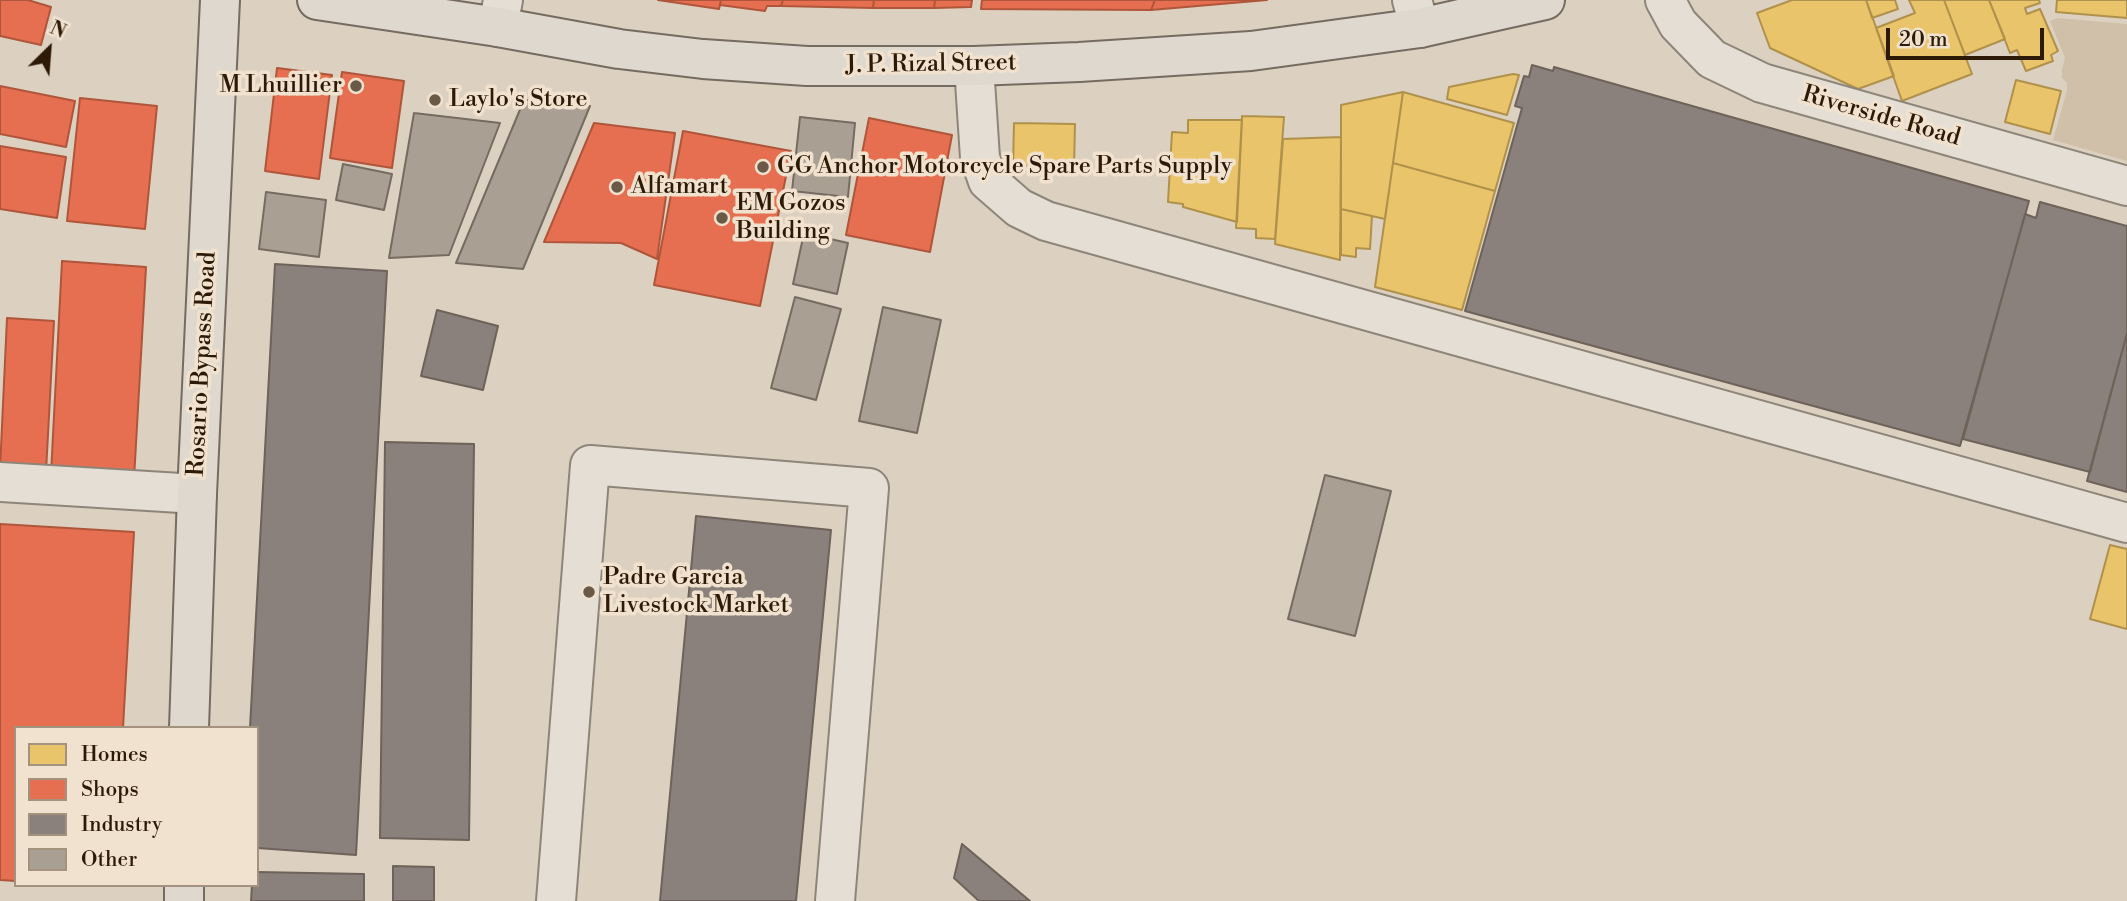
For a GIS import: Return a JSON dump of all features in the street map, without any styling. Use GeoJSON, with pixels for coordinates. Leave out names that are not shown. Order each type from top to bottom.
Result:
{"type":"FeatureCollection","features":[{"type":"Feature","properties":{"kind":"main road","name":"Rosario Bypass Road"},"geometry":{"type":"LineString","coordinates":[[189,726],[220,0]]}},
{"type":"Feature","properties":{"kind":"main road","name":"J. P. Rizal Street"},"geometry":{"type":"LineString","coordinates":[[317,0],[500,13],[619,49],[703,59],[807,66],[974,66],[1251,51],[1416,14],[1545,0]]}},
{"type":"Feature","properties":{"kind":"street","name":"Riverside Road"},"geometry":{"type":"LineString","coordinates":[[1665,0],[1678,24],[1712,59],[1762,83],[2127,187]]}},
{"type":"Feature","properties":{"kind":"street"},"geometry":{"type":"LineString","coordinates":[[974,66],[979,158],[988,181],[1019,208],[1046,221],[2127,523]]}},
{"type":"Feature","properties":{"kind":"street"},"geometry":{"type":"LineString","coordinates":[[556,901],[590,465],[869,488],[835,901]]}},
{"type":"Feature","properties":{"kind":"street"},"geometry":{"type":"LineString","coordinates":[[0,482],[197,494]]}},
{"type":"Feature","properties":{"kind":"shaded area"},"geometry":{"type":"Polygon","coordinates":[[[2058,18],[2127,24],[2127,161],[2053,140],[2067,90],[2067,83],[2062,78],[2065,58],[2050,21],[2058,18]]]}},
{"type":"Feature","properties":{"kind":"building: Homes"},"geometry":{"type":"Polygon","coordinates":[[[1792,0],[1866,0],[1894,76],[1858,89],[1770,48],[1757,13],[1792,0]]]}},
{"type":"Feature","properties":{"kind":"building: Homes"},"geometry":{"type":"Polygon","coordinates":[[[1866,0],[1895,0],[1898,9],[1872,18],[1866,0]]]}},
{"type":"Feature","properties":{"kind":"building: Homes"},"geometry":{"type":"Polygon","coordinates":[[[1909,0],[1944,0],[1972,74],[1902,101],[1876,28],[1915,13],[1909,0]]]}},
{"type":"Feature","properties":{"kind":"building: Homes"},"geometry":{"type":"Polygon","coordinates":[[[1944,0],[1989,0],[2005,39],[1965,55],[1944,0]]]}},
{"type":"Feature","properties":{"kind":"building: Homes"},"geometry":{"type":"Polygon","coordinates":[[[1989,0],[2039,0],[2040,3],[2025,8],[2027,14],[2040,9],[2058,51],[2051,55],[2053,61],[2026,71],[2017,50],[2010,53],[1989,0]]]}},
{"type":"Feature","properties":{"kind":"building: Homes"},"geometry":{"type":"Polygon","coordinates":[[[2057,0],[2127,0],[2127,18],[2056,12],[2057,0]]]}},
{"type":"Feature","properties":{"kind":"building: Homes"},"geometry":{"type":"Polygon","coordinates":[[[1519,75],[1507,115],[1447,99],[1449,87],[1519,75]]]}},
{"type":"Feature","properties":{"kind":"building: Homes"},"geometry":{"type":"Polygon","coordinates":[[[2016,80],[2061,91],[2050,134],[2005,122],[2016,80]]]}},
{"type":"Feature","properties":{"kind":"building: Homes"},"geometry":{"type":"Polygon","coordinates":[[[1403,92],[1385,219],[1341,209],[1341,105],[1403,92]]]}},
{"type":"Feature","properties":{"kind":"building: Homes"},"geometry":{"type":"Polygon","coordinates":[[[1403,92],[1514,123],[1495,191],[1393,163],[1403,92]]]}},
{"type":"Feature","properties":{"kind":"building: Homes"},"geometry":{"type":"Polygon","coordinates":[[[1242,116],[1284,117],[1275,239],[1256,238],[1256,229],[1236,228],[1242,116]]]}},
{"type":"Feature","properties":{"kind":"building: Homes"},"geometry":{"type":"Polygon","coordinates":[[[1188,120],[1242,120],[1237,222],[1183,207],[1183,204],[1168,202],[1172,132],[1188,133],[1188,120]]]}},
{"type":"Feature","properties":{"kind":"building: Homes"},"geometry":{"type":"Polygon","coordinates":[[[1014,123],[1075,124],[1074,167],[1013,166],[1014,123]]]}},
{"type":"Feature","properties":{"kind":"building: Homes"},"geometry":{"type":"Polygon","coordinates":[[[1341,137],[1340,260],[1275,244],[1283,139],[1341,137]]]}},
{"type":"Feature","properties":{"kind":"building: Homes"},"geometry":{"type":"Polygon","coordinates":[[[1393,163],[1495,191],[1462,310],[1375,287],[1393,163]]]}},
{"type":"Feature","properties":{"kind":"building: Homes"},"geometry":{"type":"Polygon","coordinates":[[[1341,209],[1372,216],[1370,249],[1356,248],[1356,257],[1341,255],[1341,209]]]}},
{"type":"Feature","properties":{"kind":"building: Homes"},"geometry":{"type":"Polygon","coordinates":[[[2110,545],[2127,549],[2127,629],[2090,619],[2110,545]]]}},
{"type":"Feature","properties":{"kind":"building: Shops"},"geometry":{"type":"Polygon","coordinates":[[[0,0],[28,0],[51,7],[41,45],[0,36],[0,0]]]}},
{"type":"Feature","properties":{"kind":"building: Shops"},"geometry":{"type":"Polygon","coordinates":[[[658,0],[721,0],[719,9],[658,0]]]}},
{"type":"Feature","properties":{"kind":"building: Shops"},"geometry":{"type":"Polygon","coordinates":[[[721,0],[783,0],[781,6],[767,6],[765,11],[720,5],[721,0]]]}},
{"type":"Feature","properties":{"kind":"building: Shops"},"geometry":{"type":"Polygon","coordinates":[[[783,0],[874,0],[873,8],[781,6],[783,0]]]}},
{"type":"Feature","properties":{"kind":"building: Shops"},"geometry":{"type":"Polygon","coordinates":[[[874,0],[935,0],[934,8],[873,8],[874,0]]]}},
{"type":"Feature","properties":{"kind":"building: Shops"},"geometry":{"type":"Polygon","coordinates":[[[935,0],[972,0],[971,7],[934,8],[935,0]]]}},
{"type":"Feature","properties":{"kind":"building: Shops"},"geometry":{"type":"Polygon","coordinates":[[[982,0],[1155,0],[1151,10],[981,9],[982,0]]]}},
{"type":"Feature","properties":{"kind":"building: Shops"},"geometry":{"type":"Polygon","coordinates":[[[1155,0],[1267,0],[1151,10],[1155,0]]]}},
{"type":"Feature","properties":{"kind":"building: Shops"},"geometry":{"type":"Polygon","coordinates":[[[277,68],[332,75],[319,179],[265,171],[277,68]]]}},
{"type":"Feature","properties":{"kind":"building: Shops"},"geometry":{"type":"Polygon","coordinates":[[[342,72],[404,81],[392,168],[330,158],[342,72]]]}},
{"type":"Feature","properties":{"kind":"building: Shops"},"geometry":{"type":"Polygon","coordinates":[[[0,86],[75,101],[66,147],[0,134],[0,86]]]}},
{"type":"Feature","properties":{"kind":"building: Shops"},"geometry":{"type":"Polygon","coordinates":[[[80,98],[157,106],[145,229],[67,221],[80,98]]]}},
{"type":"Feature","properties":{"kind":"building: Shops"},"geometry":{"type":"Polygon","coordinates":[[[869,118],[952,135],[930,252],[846,235],[869,118]]]}},
{"type":"Feature","properties":{"kind":"building: Shops","name":"Alfamart"},"geometry":{"type":"Polygon","coordinates":[[[594,123],[675,133],[657,259],[621,243],[544,242],[594,123]]]}},
{"type":"Feature","properties":{"kind":"building: Shops","name":"EM Gozos Building"},"geometry":{"type":"Polygon","coordinates":[[[683,131],[791,151],[760,306],[654,285],[683,131]]]}},
{"type":"Feature","properties":{"kind":"building: Shops"},"geometry":{"type":"Polygon","coordinates":[[[0,146],[66,157],[57,218],[0,209],[0,146]]]}},
{"type":"Feature","properties":{"kind":"building: Shops"},"geometry":{"type":"Polygon","coordinates":[[[62,261],[146,267],[134,479],[51,474],[62,261]]]}},
{"type":"Feature","properties":{"kind":"building: Shops"},"geometry":{"type":"Polygon","coordinates":[[[7,318],[54,321],[46,472],[0,469],[7,318]]]}},
{"type":"Feature","properties":{"kind":"building: Shops"},"geometry":{"type":"Polygon","coordinates":[[[0,524],[134,532],[123,726],[14,726],[14,881],[0,880],[0,524]]]}},
{"type":"Feature","properties":{"kind":"building: Industry"},"geometry":{"type":"Polygon","coordinates":[[[1532,65],[1553,71],[1554,67],[2029,201],[1960,446],[1465,311],[1522,108],[1515,106],[1524,76],[1529,77],[1532,65]]]}},
{"type":"Feature","properties":{"kind":"building: Industry"},"geometry":{"type":"Polygon","coordinates":[[[2040,202],[2127,226],[2127,333],[2090,472],[1963,439],[2025,214],[2036,218],[2040,202]]]}},
{"type":"Feature","properties":{"kind":"building: Industry"},"geometry":{"type":"Polygon","coordinates":[[[275,264],[387,271],[356,855],[259,848],[259,726],[250,726],[275,264]]]}},
{"type":"Feature","properties":{"kind":"building: Industry"},"geometry":{"type":"Polygon","coordinates":[[[437,310],[498,326],[483,390],[421,376],[437,310]]]}},
{"type":"Feature","properties":{"kind":"building: Industry"},"geometry":{"type":"Polygon","coordinates":[[[2127,333],[2127,492],[2087,481],[2127,333]]]}},
{"type":"Feature","properties":{"kind":"building: Industry"},"geometry":{"type":"Polygon","coordinates":[[[385,442],[474,444],[469,840],[380,838],[385,442]]]}},
{"type":"Feature","properties":{"kind":"building: Industry"},"geometry":{"type":"Polygon","coordinates":[[[696,516],[831,530],[796,901],[660,901],[696,516]]]}},
{"type":"Feature","properties":{"kind":"building: Industry"},"geometry":{"type":"Polygon","coordinates":[[[962,844],[1030,901],[979,901],[954,878],[962,844]]]}},
{"type":"Feature","properties":{"kind":"building: Industry"},"geometry":{"type":"Polygon","coordinates":[[[393,866],[434,867],[434,901],[393,901],[393,866]]]}},
{"type":"Feature","properties":{"kind":"building: Industry"},"geometry":{"type":"Polygon","coordinates":[[[259,872],[364,874],[364,901],[251,901],[252,887],[259,887],[259,872]]]}},
{"type":"Feature","properties":{"kind":"building: Other"},"geometry":{"type":"Polygon","coordinates":[[[524,100],[590,106],[523,269],[456,263],[524,100]]]}},
{"type":"Feature","properties":{"kind":"building: Other"},"geometry":{"type":"Polygon","coordinates":[[[414,113],[500,123],[449,255],[389,258],[414,113]]]}},
{"type":"Feature","properties":{"kind":"building: Other"},"geometry":{"type":"Polygon","coordinates":[[[800,117],[855,123],[848,197],[792,191],[800,117]]]}},
{"type":"Feature","properties":{"kind":"building: Other"},"geometry":{"type":"Polygon","coordinates":[[[343,164],[392,174],[384,210],[336,200],[343,164]]]}},
{"type":"Feature","properties":{"kind":"building: Other"},"geometry":{"type":"Polygon","coordinates":[[[266,192],[326,200],[319,257],[259,249],[266,192]]]}},
{"type":"Feature","properties":{"kind":"building: Other"},"geometry":{"type":"Polygon","coordinates":[[[804,233],[848,243],[837,294],[793,284],[804,233]]]}},
{"type":"Feature","properties":{"kind":"building: Other"},"geometry":{"type":"Polygon","coordinates":[[[795,297],[841,309],[816,400],[771,388],[795,297]]]}},
{"type":"Feature","properties":{"kind":"building: Other"},"geometry":{"type":"Polygon","coordinates":[[[883,307],[941,320],[917,433],[859,421],[883,307]]]}},
{"type":"Feature","properties":{"kind":"building: Other"},"geometry":{"type":"Polygon","coordinates":[[[1325,475],[1391,491],[1355,636],[1288,619],[1325,475]]]}},
{"type":"Feature","properties":{"kind":"place","name":"M Lhuillier"},"geometry":{"type":"Point","coordinates":[356,86]}},
{"type":"Feature","properties":{"kind":"place","name":"Laylo's Store"},"geometry":{"type":"Point","coordinates":[435,100]}},
{"type":"Feature","properties":{"kind":"place","name":"GG Anchor Motorcycle Spare Parts Supply"},"geometry":{"type":"Point","coordinates":[763,167]}},
{"type":"Feature","properties":{"kind":"place","name":"Alfamart"},"geometry":{"type":"Point","coordinates":[617,187]}},
{"type":"Feature","properties":{"kind":"place","name":"EM Gozos Building"},"geometry":{"type":"Point","coordinates":[722,218]}},
{"type":"Feature","properties":{"kind":"place","name":"Padre Garcia Livestock Market"},"geometry":{"type":"Point","coordinates":[589,592]}}]}
